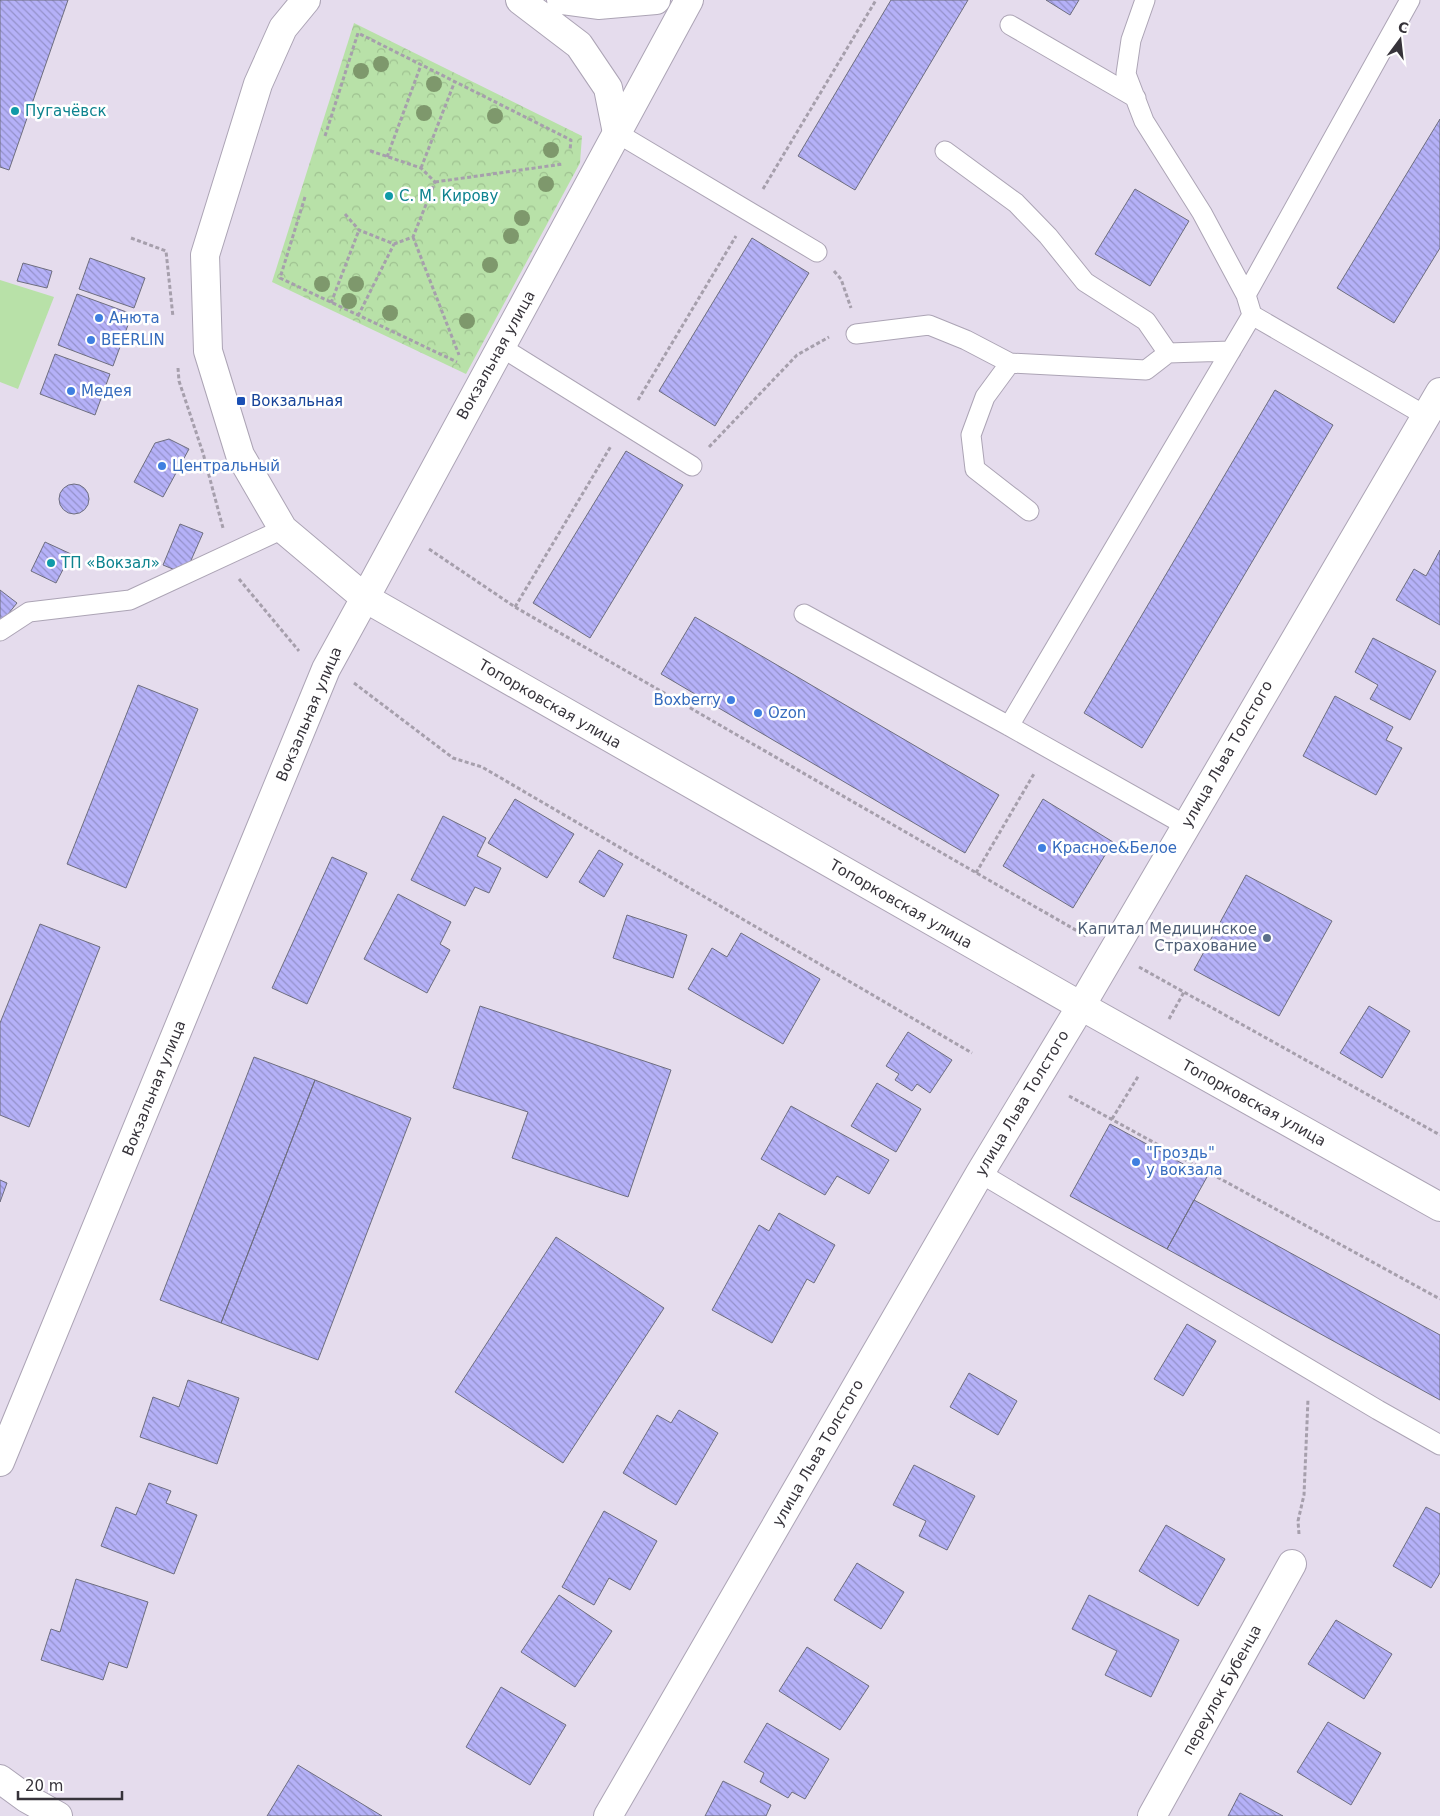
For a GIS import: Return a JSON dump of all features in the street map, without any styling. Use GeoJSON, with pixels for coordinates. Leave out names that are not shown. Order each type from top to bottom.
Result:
{"type":"FeatureCollection","features":[{"type":"Feature","properties":{"kind":"street","name":"Топорковская улица"},"geometry":{"type":"LineString","coordinates":[[306,0],[283,28],[258,84],[205,255],[208,351],[240,455],[283,528],[365,598],[1080,1006],[1440,1208]]}},
{"type":"Feature","properties":{"kind":"street"},"geometry":{"type":"LineString","coordinates":[[520,0],[579,45],[608,88],[618,133]]}},
{"type":"Feature","properties":{"kind":"street"},"geometry":{"type":"LineString","coordinates":[[561,0],[598,5],[656,0]]}},
{"type":"Feature","properties":{"kind":"street","name":"Вокзальная улица"},"geometry":{"type":"LineString","coordinates":[[0,1462],[326,669],[689,0]]}},
{"type":"Feature","properties":{"kind":"street","name":"улица Льва Толстого"},"geometry":{"type":"LineString","coordinates":[[608,1816],[980,1173],[1440,392]]}},
{"type":"Feature","properties":{"kind":"street","name":"переулок Бубенца"},"geometry":{"type":"LineString","coordinates":[[1152,1816],[1292,1564]]}},
{"type":"Feature","properties":{"kind":"street"},"geometry":{"type":"LineString","coordinates":[[0,1779],[26,1798],[58,1816]]}},
{"type":"Feature","properties":{"kind":"lane"},"geometry":{"type":"LineString","coordinates":[[1145,0],[1131,40],[1126,74],[1144,121],[1202,213],[1246,295],[1252,315],[1426,416]]}},
{"type":"Feature","properties":{"kind":"lane"},"geometry":{"type":"LineString","coordinates":[[1246,295],[1410,0]]}},
{"type":"Feature","properties":{"kind":"lane"},"geometry":{"type":"LineString","coordinates":[[1010,25],[1136,98]]}},
{"type":"Feature","properties":{"kind":"lane"},"geometry":{"type":"LineString","coordinates":[[618,133],[817,252]]}},
{"type":"Feature","properties":{"kind":"lane"},"geometry":{"type":"LineString","coordinates":[[945,151],[1016,202],[1048,236],[1085,282],[1146,321],[1168,353]]}},
{"type":"Feature","properties":{"kind":"lane"},"geometry":{"type":"LineString","coordinates":[[1009,726],[1252,315]]}},
{"type":"Feature","properties":{"kind":"lane"},"geometry":{"type":"LineString","coordinates":[[856,334],[929,325],[966,340],[1010,363],[1146,370],[1168,353],[1231,351]]}},
{"type":"Feature","properties":{"kind":"lane"},"geometry":{"type":"LineString","coordinates":[[501,347],[692,466]]}},
{"type":"Feature","properties":{"kind":"lane"},"geometry":{"type":"LineString","coordinates":[[1010,363],[985,397],[971,435],[975,469],[1029,511]]}},
{"type":"Feature","properties":{"kind":"lane"},"geometry":{"type":"LineString","coordinates":[[0,631],[28,612],[130,600],[283,528]]}},
{"type":"Feature","properties":{"kind":"lane"},"geometry":{"type":"LineString","coordinates":[[804,614],[1185,825]]}},
{"type":"Feature","properties":{"kind":"lane"},"geometry":{"type":"LineString","coordinates":[[980,1173],[1440,1445]]}},
{"type":"Feature","properties":{"kind":"path"},"geometry":{"type":"LineString","coordinates":[[515,607],[876,0]]}},
{"type":"Feature","properties":{"kind":"path"},"geometry":{"type":"LineString","coordinates":[[325,136],[358,32],[571,140],[570,156]]}},
{"type":"Feature","properties":{"kind":"path"},"geometry":{"type":"LineString","coordinates":[[387,157],[422,65]]}},
{"type":"Feature","properties":{"kind":"path"},"geometry":{"type":"LineString","coordinates":[[421,168],[455,81]]}},
{"type":"Feature","properties":{"kind":"path"},"geometry":{"type":"LineString","coordinates":[[368,150],[421,168],[435,182]]}},
{"type":"Feature","properties":{"kind":"path"},"geometry":{"type":"LineString","coordinates":[[435,182],[569,164]]}},
{"type":"Feature","properties":{"kind":"path"},"geometry":{"type":"LineString","coordinates":[[305,197],[280,278],[463,365],[413,237],[435,182]]}},
{"type":"Feature","properties":{"kind":"path"},"geometry":{"type":"LineString","coordinates":[[345,214],[359,230],[394,244],[413,237]]}},
{"type":"Feature","properties":{"kind":"path"},"geometry":{"type":"LineString","coordinates":[[331,303],[359,230]]}},
{"type":"Feature","properties":{"kind":"path"},"geometry":{"type":"LineString","coordinates":[[358,316],[394,244]]}},
{"type":"Feature","properties":{"kind":"path"},"geometry":{"type":"LineString","coordinates":[[692,466],[797,355],[836,334],[856,334],[853,313],[841,279],[817,252]]}},
{"type":"Feature","properties":{"kind":"path"},"geometry":{"type":"LineString","coordinates":[[428,548],[515,607],[1093,940]]}},
{"type":"Feature","properties":{"kind":"path"},"geometry":{"type":"LineString","coordinates":[[353,682],[453,758],[482,767],[972,1054]]}},
{"type":"Feature","properties":{"kind":"path"},"geometry":{"type":"LineString","coordinates":[[976,873],[1049,749]]}},
{"type":"Feature","properties":{"kind":"path"},"geometry":{"type":"LineString","coordinates":[[1134,964],[1440,1135]]}},
{"type":"Feature","properties":{"kind":"path"},"geometry":{"type":"LineString","coordinates":[[1168,1021],[1184,992]]}},
{"type":"Feature","properties":{"kind":"path"},"geometry":{"type":"LineString","coordinates":[[1112,1119],[1143,1067]]}},
{"type":"Feature","properties":{"kind":"path"},"geometry":{"type":"LineString","coordinates":[[1069,1096],[1440,1299]]}},
{"type":"Feature","properties":{"kind":"path"},"geometry":{"type":"LineString","coordinates":[[1292,1564],[1299,1539],[1298,1521],[1304,1495],[1309,1369]]}},
{"type":"Feature","properties":{"kind":"green space"},"geometry":{"type":"Polygon","coordinates":[[[354,23],[582,136],[580,163],[466,374],[272,282],[354,23]]]}},
{"type":"Feature","properties":{"kind":"green space"},"geometry":{"type":"Polygon","coordinates":[[[0,280],[54,297],[18,389],[0,382],[0,280]]]}},
{"type":"Feature","properties":{"kind":"building","name":"Пугачёвск"},"geometry":{"type":"Polygon","coordinates":[[[0,0],[68,0],[9,170],[0,167],[0,0]]]}},
{"type":"Feature","properties":{"kind":"building"},"geometry":{"type":"Polygon","coordinates":[[[891,0],[968,0],[855,190],[798,156],[891,0]]]}},
{"type":"Feature","properties":{"kind":"building"},"geometry":{"type":"Polygon","coordinates":[[[1046,0],[1079,0],[1070,15],[1046,0]]]}},
{"type":"Feature","properties":{"kind":"building"},"geometry":{"type":"Polygon","coordinates":[[[1440,119],[1440,248],[1394,323],[1337,288],[1440,119]]]}},
{"type":"Feature","properties":{"kind":"building"},"geometry":{"type":"Polygon","coordinates":[[[1135,189],[1189,221],[1150,286],[1095,254],[1135,189]]]}},
{"type":"Feature","properties":{"kind":"building"},"geometry":{"type":"Polygon","coordinates":[[[752,238],[809,273],[715,426],[659,391],[752,238]]]}},
{"type":"Feature","properties":{"kind":"building"},"geometry":{"type":"Polygon","coordinates":[[[90,258],[145,278],[134,308],[79,289],[90,258]]]}},
{"type":"Feature","properties":{"kind":"building"},"geometry":{"type":"Polygon","coordinates":[[[23,263],[52,271],[47,288],[17,281],[23,263]]]}},
{"type":"Feature","properties":{"kind":"building"},"geometry":{"type":"Polygon","coordinates":[[[77,294],[132,314],[113,366],[58,345],[77,294]]]}},
{"type":"Feature","properties":{"kind":"building"},"geometry":{"type":"Polygon","coordinates":[[[55,354],[110,374],[95,415],[40,394],[55,354]]]}},
{"type":"Feature","properties":{"kind":"building"},"geometry":{"type":"Polygon","coordinates":[[[1275,390],[1333,425],[1142,748],[1084,713],[1275,390]]]}},
{"type":"Feature","properties":{"kind":"building"},"geometry":{"type":"Polygon","coordinates":[[[169,439],[189,449],[163,497],[134,482],[155,443],[169,439]]]}},
{"type":"Feature","properties":{"kind":"building"},"geometry":{"type":"Polygon","coordinates":[[[626,451],[683,485],[590,638],[533,603],[626,451]]]}},
{"type":"Feature","properties":{"kind":"building"},"geometry":{"type":"Polygon","coordinates":[[[74,484],[85,488],[89,499],[85,510],[74,514],[63,510],[59,499],[63,488],[74,484]]]}},
{"type":"Feature","properties":{"kind":"building"},"geometry":{"type":"Polygon","coordinates":[[[180,524],[203,533],[185,574],[163,565],[180,524]]]}},
{"type":"Feature","properties":{"kind":"building","name":"ТП «Вокзал»"},"geometry":{"type":"Polygon","coordinates":[[[45,542],[71,554],[56,583],[31,571],[45,542]]]}},
{"type":"Feature","properties":{"kind":"building"},"geometry":{"type":"Polygon","coordinates":[[[1440,550],[1440,625],[1396,600],[1414,569],[1426,576],[1440,550]]]}},
{"type":"Feature","properties":{"kind":"building"},"geometry":{"type":"Polygon","coordinates":[[[0,590],[17,603],[0,624],[0,590]]]}},
{"type":"Feature","properties":{"kind":"building"},"geometry":{"type":"Polygon","coordinates":[[[695,617],[999,795],[965,853],[661,674],[695,617]]]}},
{"type":"Feature","properties":{"kind":"building"},"geometry":{"type":"Polygon","coordinates":[[[1373,638],[1436,671],[1410,720],[1370,699],[1378,685],[1355,672],[1373,638]]]}},
{"type":"Feature","properties":{"kind":"building"},"geometry":{"type":"Polygon","coordinates":[[[138,685],[198,709],[126,888],[67,864],[138,685]]]}},
{"type":"Feature","properties":{"kind":"building"},"geometry":{"type":"Polygon","coordinates":[[[1335,696],[1393,727],[1386,740],[1402,748],[1376,795],[1303,756],[1335,696]]]}},
{"type":"Feature","properties":{"kind":"building"},"geometry":{"type":"Polygon","coordinates":[[[515,799],[574,834],[547,878],[488,843],[515,799]]]}},
{"type":"Feature","properties":{"kind":"building"},"geometry":{"type":"Polygon","coordinates":[[[1043,799],[1113,842],[1073,908],[1003,866],[1043,799]]]}},
{"type":"Feature","properties":{"kind":"building"},"geometry":{"type":"Polygon","coordinates":[[[443,816],[486,838],[477,856],[501,868],[489,893],[475,887],[465,906],[411,880],[443,816]]]}},
{"type":"Feature","properties":{"kind":"building"},"geometry":{"type":"Polygon","coordinates":[[[599,850],[623,864],[604,897],[579,882],[599,850]]]}},
{"type":"Feature","properties":{"kind":"building"},"geometry":{"type":"Polygon","coordinates":[[[332,857],[367,873],[307,1004],[272,988],[332,857]]]}},
{"type":"Feature","properties":{"kind":"building"},"geometry":{"type":"Polygon","coordinates":[[[1246,875],[1332,921],[1279,1016],[1194,970],[1246,875]]]}},
{"type":"Feature","properties":{"kind":"building"},"geometry":{"type":"Polygon","coordinates":[[[398,894],[451,922],[440,944],[450,950],[427,993],[364,959],[398,894]]]}},
{"type":"Feature","properties":{"kind":"building"},"geometry":{"type":"Polygon","coordinates":[[[627,915],[687,935],[673,978],[613,958],[627,915]]]}},
{"type":"Feature","properties":{"kind":"building"},"geometry":{"type":"Polygon","coordinates":[[[40,924],[100,947],[29,1127],[0,1115],[0,1023],[40,924]]]}},
{"type":"Feature","properties":{"kind":"building"},"geometry":{"type":"Polygon","coordinates":[[[741,933],[820,979],[783,1044],[688,989],[712,948],[727,957],[741,933]]]}},
{"type":"Feature","properties":{"kind":"building"},"geometry":{"type":"Polygon","coordinates":[[[480,1006],[671,1070],[628,1197],[512,1158],[528,1112],[453,1088],[480,1006]]]}},
{"type":"Feature","properties":{"kind":"building"},"geometry":{"type":"Polygon","coordinates":[[[1369,1006],[1410,1031],[1382,1078],[1340,1053],[1369,1006]]]}},
{"type":"Feature","properties":{"kind":"building"},"geometry":{"type":"Polygon","coordinates":[[[908,1032],[952,1060],[930,1093],[917,1084],[912,1091],[895,1080],[899,1074],[886,1066],[908,1032]]]}},
{"type":"Feature","properties":{"kind":"building"},"geometry":{"type":"Polygon","coordinates":[[[254,1057],[315,1080],[221,1323],[160,1300],[254,1057]]]}},
{"type":"Feature","properties":{"kind":"building"},"geometry":{"type":"Polygon","coordinates":[[[315,1080],[411,1118],[318,1360],[221,1323],[315,1080]]]}},
{"type":"Feature","properties":{"kind":"building"},"geometry":{"type":"Polygon","coordinates":[[[877,1083],[921,1109],[896,1152],[851,1126],[877,1083]]]}},
{"type":"Feature","properties":{"kind":"building"},"geometry":{"type":"Polygon","coordinates":[[[791,1106],[889,1160],[869,1194],[837,1176],[825,1195],[761,1159],[791,1106]]]}},
{"type":"Feature","properties":{"kind":"building"},"geometry":{"type":"Polygon","coordinates":[[[1110,1124],[1207,1177],[1167,1249],[1070,1196],[1110,1124]]]}},
{"type":"Feature","properties":{"kind":"building"},"geometry":{"type":"Polygon","coordinates":[[[0,1180],[7,1183],[0,1202],[0,1180]]]}},
{"type":"Feature","properties":{"kind":"building"},"geometry":{"type":"Polygon","coordinates":[[[1194,1200],[1440,1335],[1440,1400],[1167,1249],[1194,1200]]]}},
{"type":"Feature","properties":{"kind":"building"},"geometry":{"type":"Polygon","coordinates":[[[779,1213],[835,1245],[814,1283],[807,1279],[772,1343],[712,1310],[759,1225],[769,1231],[779,1213]]]}},
{"type":"Feature","properties":{"kind":"building"},"geometry":{"type":"Polygon","coordinates":[[[556,1237],[664,1308],[563,1463],[455,1392],[556,1237]]]}},
{"type":"Feature","properties":{"kind":"building"},"geometry":{"type":"Polygon","coordinates":[[[1187,1324],[1216,1341],[1183,1396],[1154,1379],[1187,1324]]]}},
{"type":"Feature","properties":{"kind":"building"},"geometry":{"type":"Polygon","coordinates":[[[969,1373],[1017,1401],[998,1435],[950,1407],[969,1373]]]}},
{"type":"Feature","properties":{"kind":"building"},"geometry":{"type":"Polygon","coordinates":[[[188,1380],[239,1398],[217,1464],[140,1437],[153,1397],[179,1407],[188,1380]]]}},
{"type":"Feature","properties":{"kind":"building"},"geometry":{"type":"Polygon","coordinates":[[[679,1410],[718,1433],[676,1505],[623,1473],[657,1415],[671,1423],[679,1410]]]}},
{"type":"Feature","properties":{"kind":"building"},"geometry":{"type":"Polygon","coordinates":[[[914,1465],[975,1496],[947,1550],[919,1536],[926,1521],[893,1505],[914,1465]]]}},
{"type":"Feature","properties":{"kind":"building"},"geometry":{"type":"Polygon","coordinates":[[[149,1483],[171,1491],[166,1503],[197,1515],[174,1574],[101,1546],[116,1507],[136,1515],[149,1483]]]}},
{"type":"Feature","properties":{"kind":"building"},"geometry":{"type":"Polygon","coordinates":[[[1426,1507],[1440,1514],[1440,1573],[1431,1588],[1393,1566],[1426,1507]]]}},
{"type":"Feature","properties":{"kind":"building"},"geometry":{"type":"Polygon","coordinates":[[[604,1511],[657,1541],[630,1590],[609,1578],[594,1605],[562,1587],[604,1511]]]}},
{"type":"Feature","properties":{"kind":"building"},"geometry":{"type":"Polygon","coordinates":[[[1166,1525],[1225,1559],[1198,1606],[1139,1571],[1166,1525]]]}},
{"type":"Feature","properties":{"kind":"building"},"geometry":{"type":"Polygon","coordinates":[[[857,1563],[904,1592],[881,1629],[834,1600],[857,1563]]]}},
{"type":"Feature","properties":{"kind":"building"},"geometry":{"type":"Polygon","coordinates":[[[76,1579],[148,1602],[127,1668],[109,1662],[103,1680],[41,1660],[51,1629],[60,1632],[76,1579]]]}},
{"type":"Feature","properties":{"kind":"building"},"geometry":{"type":"Polygon","coordinates":[[[559,1595],[612,1631],[575,1687],[521,1652],[559,1595]]]}},
{"type":"Feature","properties":{"kind":"building"},"geometry":{"type":"Polygon","coordinates":[[[1089,1595],[1179,1640],[1151,1697],[1105,1675],[1117,1651],[1072,1629],[1089,1595]]]}},
{"type":"Feature","properties":{"kind":"building"},"geometry":{"type":"Polygon","coordinates":[[[1336,1620],[1392,1654],[1364,1699],[1308,1664],[1336,1620]]]}},
{"type":"Feature","properties":{"kind":"building"},"geometry":{"type":"Polygon","coordinates":[[[807,1647],[869,1686],[840,1730],[779,1691],[807,1647]]]}},
{"type":"Feature","properties":{"kind":"building"},"geometry":{"type":"Polygon","coordinates":[[[501,1687],[566,1725],[530,1785],[466,1747],[501,1687]]]}},
{"type":"Feature","properties":{"kind":"building"},"geometry":{"type":"Polygon","coordinates":[[[1328,1722],[1381,1753],[1351,1805],[1297,1772],[1328,1722]]]}},
{"type":"Feature","properties":{"kind":"building"},"geometry":{"type":"Polygon","coordinates":[[[767,1723],[829,1759],[805,1799],[792,1792],[788,1798],[760,1782],[764,1773],[744,1762],[767,1723]]]}},
{"type":"Feature","properties":{"kind":"building"},"geometry":{"type":"Polygon","coordinates":[[[298,1765],[382,1816],[267,1816],[298,1765]]]}},
{"type":"Feature","properties":{"kind":"building"},"geometry":{"type":"Polygon","coordinates":[[[723,1781],[771,1805],[766,1816],[705,1816],[723,1781]]]}},
{"type":"Feature","properties":{"kind":"building"},"geometry":{"type":"Polygon","coordinates":[[[1240,1793],[1283,1816],[1228,1816],[1240,1793]]]}},
{"type":"Feature","properties":{"kind":"place","name":"Пугачёвск"},"geometry":{"type":"Point","coordinates":[15,111]}},
{"type":"Feature","properties":{"kind":"place","name":"С. М. Кирову"},"geometry":{"type":"Point","coordinates":[389,196]}},
{"type":"Feature","properties":{"kind":"place","name":"Анюта"},"geometry":{"type":"Point","coordinates":[99,318]}},
{"type":"Feature","properties":{"kind":"place","name":"BEERLIN"},"geometry":{"type":"Point","coordinates":[91,340]}},
{"type":"Feature","properties":{"kind":"place","name":"Медея"},"geometry":{"type":"Point","coordinates":[71,391]}},
{"type":"Feature","properties":{"kind":"place","name":"Вокзальная"},"geometry":{"type":"Point","coordinates":[241,401]}},
{"type":"Feature","properties":{"kind":"place","name":"Центральный"},"geometry":{"type":"Point","coordinates":[162,466]}},
{"type":"Feature","properties":{"kind":"place","name":"ТП «Вокзал»"},"geometry":{"type":"Point","coordinates":[51,563]}},
{"type":"Feature","properties":{"kind":"place","name":"Boxberry"},"geometry":{"type":"Point","coordinates":[731,700]}},
{"type":"Feature","properties":{"kind":"place","name":"Ozon"},"geometry":{"type":"Point","coordinates":[758,713]}},
{"type":"Feature","properties":{"kind":"place","name":"Красное&Белое"},"geometry":{"type":"Point","coordinates":[1042,848]}},
{"type":"Feature","properties":{"kind":"place","name":"Капитал Медицинское Страхование"},"geometry":{"type":"Point","coordinates":[1267,938]}},
{"type":"Feature","properties":{"kind":"place","name":"\"Гроздь\" у вокзала"},"geometry":{"type":"Point","coordinates":[1136,1162]}}]}
